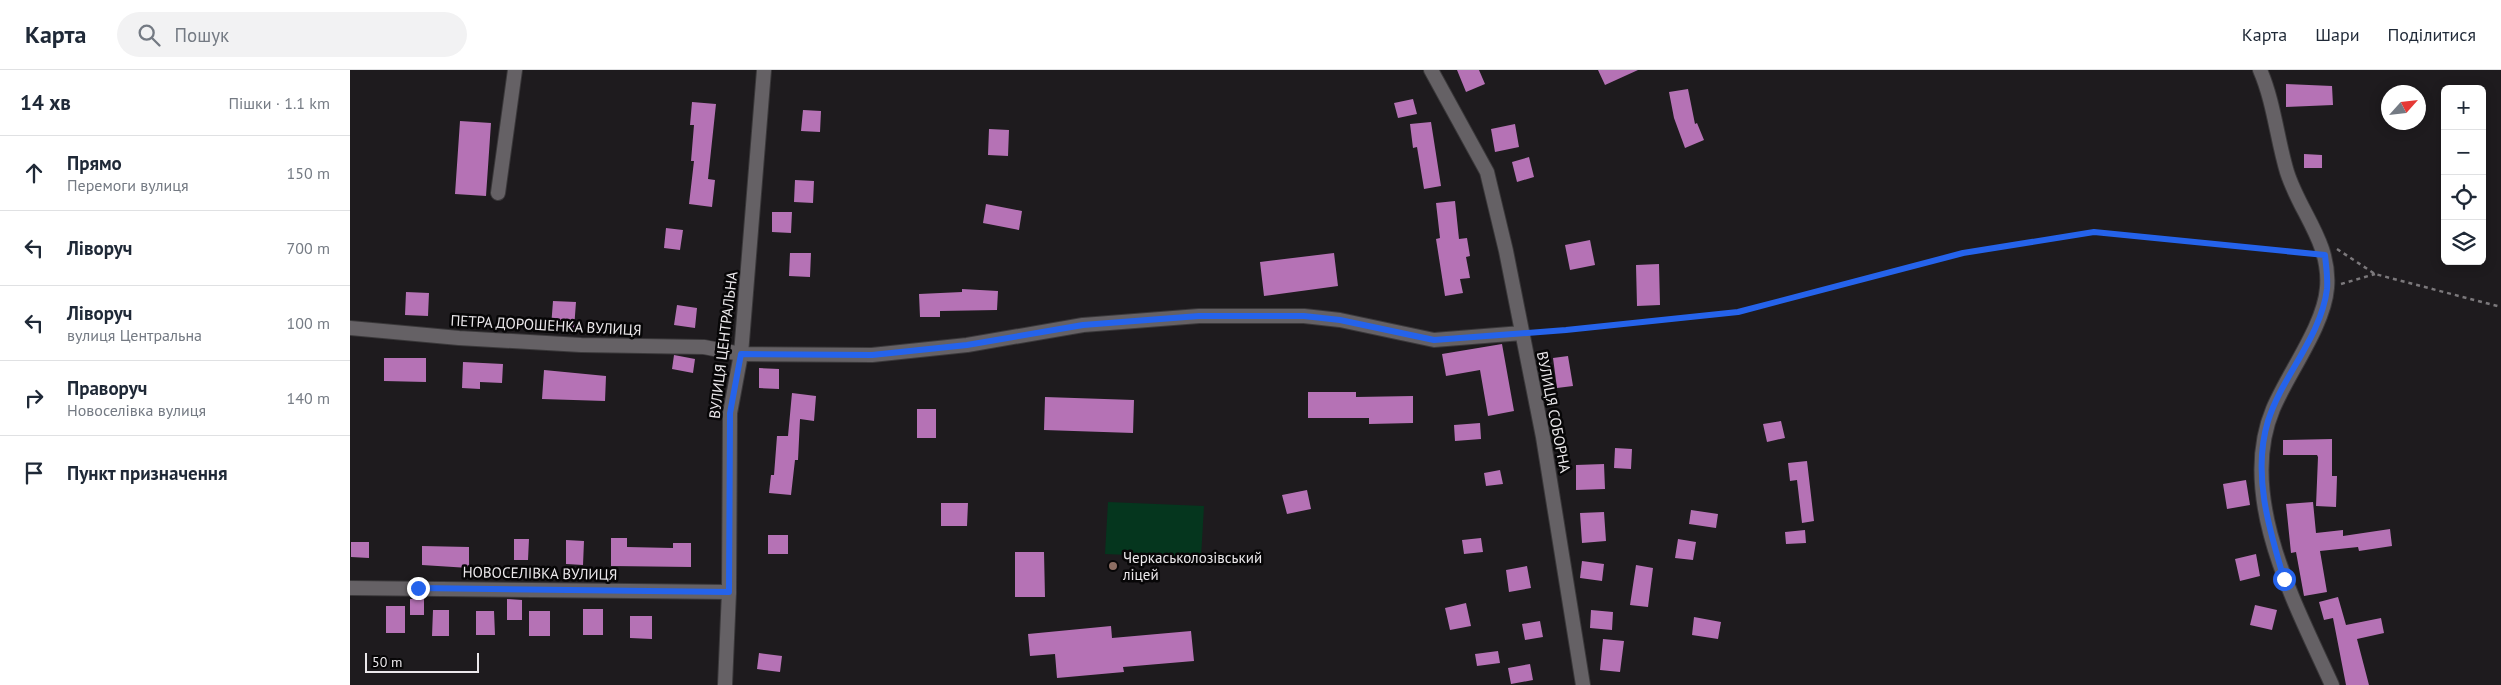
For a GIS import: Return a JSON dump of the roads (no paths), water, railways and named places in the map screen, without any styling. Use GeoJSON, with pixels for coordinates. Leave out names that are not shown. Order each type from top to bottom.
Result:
{"type":"FeatureCollection","features":[{"type":"Feature","properties":{"kind":"street"},"geometry":{"type":"LineString","coordinates":[[498,193],[515,70]]}},
{"type":"Feature","properties":{"kind":"street","name":"ВУЛИЦЯ ЦЕНТРАЛЬНА"},"geometry":{"type":"LineString","coordinates":[[725,685],[729,592],[730,413],[741,354],[764,70]]}},
{"type":"Feature","properties":{"kind":"street","name":"ВУЛИЦЯ СОБОРНА"},"geometry":{"type":"LineString","coordinates":[[1431,70],[1487,172],[1543,437],[1583,685]]}},
{"type":"Feature","properties":{"kind":"street"},"geometry":{"type":"LineString","coordinates":[[2260,70],[2288,173],[2297,196],[2319,238],[2325,255],[2327,289],[2318,320],[2268,421],[2263,444],[2262,477],[2271,536],[2284,579],[2332,685]]}},
{"type":"Feature","properties":{"kind":"street","name":"ПЕТРА ДОРОШЕНКА ВУЛИЦЯ"},"geometry":{"type":"LineString","coordinates":[[350,328],[580,346],[704,347],[741,354],[872,355],[967,345],[1083,325],[1199,316],[1304,316],[1340,320],[1434,340],[1522,333]]}},
{"type":"Feature","properties":{"kind":"street","name":"НОВОСЕЛІВКА ВУЛИЦЯ"},"geometry":{"type":"LineString","coordinates":[[350,588],[729,592]]}},
{"type":"Feature","properties":{"kind":"place","name":"Черкаськолозівський ліцей"},"geometry":{"type":"Point","coordinates":[1113,566]}}]}
